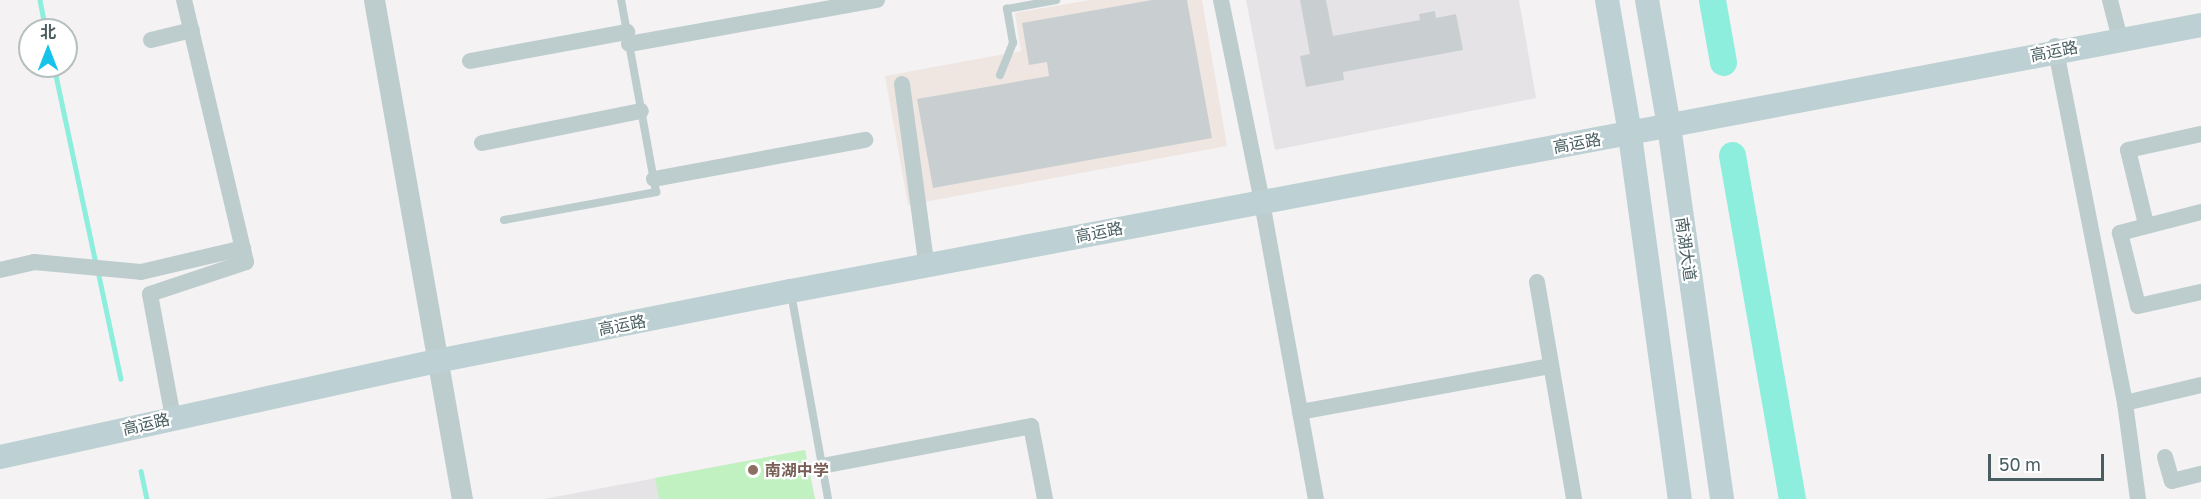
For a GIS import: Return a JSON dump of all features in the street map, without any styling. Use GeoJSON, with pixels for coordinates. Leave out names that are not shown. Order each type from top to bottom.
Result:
{"type":"FeatureCollection","features":[{"type":"Feature","properties":{"kind":"main road"},"geometry":{"type":"LineString","coordinates":[[1607,0],[1629,131],[1680,499]]}},
{"type":"Feature","properties":{"kind":"main road","name":"南湖大道"},"geometry":{"type":"LineString","coordinates":[[1647,0],[1668,123],[1722,499]]}},
{"type":"Feature","properties":{"kind":"main road","name":"高运路"},"geometry":{"type":"LineString","coordinates":[[2119,37],[2201,20]]}},
{"type":"Feature","properties":{"kind":"main road","name":"高运路"},"geometry":{"type":"LineString","coordinates":[[790,289],[926,261],[1629,131],[2056,48],[2201,25]]}},
{"type":"Feature","properties":{"kind":"main road","name":"高运路"},"geometry":{"type":"LineString","coordinates":[[0,452],[172,412],[441,356],[1262,199]]}},
{"type":"Feature","properties":{"kind":"main road","name":"高运路"},"geometry":{"type":"LineString","coordinates":[[0,457],[441,356]]}},
{"type":"Feature","properties":{"kind":"street"},"geometry":{"type":"LineString","coordinates":[[172,412],[150,294],[246,262],[184,0]]}},
{"type":"Feature","properties":{"kind":"street"},"geometry":{"type":"LineString","coordinates":[[374,0],[441,356],[471,499]]}},
{"type":"Feature","properties":{"kind":"street"},"geometry":{"type":"LineString","coordinates":[[385,0],[462,499]]}},
{"type":"Feature","properties":{"kind":"street"},"geometry":{"type":"LineString","coordinates":[[470,62],[877,0]]}},
{"type":"Feature","properties":{"kind":"street"},"geometry":{"type":"LineString","coordinates":[[1221,0],[1262,199],[1316,499]]}},
{"type":"Feature","properties":{"kind":"street"},"geometry":{"type":"LineString","coordinates":[[2110,0],[2119,37]]}},
{"type":"Feature","properties":{"kind":"street"},"geometry":{"type":"LineString","coordinates":[[151,40],[192,30]]}},
{"type":"Feature","properties":{"kind":"street"},"geometry":{"type":"LineString","coordinates":[[2056,48],[2125,403],[2138,499]]}},
{"type":"Feature","properties":{"kind":"street"},"geometry":{"type":"LineString","coordinates":[[902,84],[926,261]]}},
{"type":"Feature","properties":{"kind":"street"},"geometry":{"type":"LineString","coordinates":[[482,143],[642,111]]}},
{"type":"Feature","properties":{"kind":"street"},"geometry":{"type":"LineString","coordinates":[[2146,224],[2128,150],[2201,134]]}},
{"type":"Feature","properties":{"kind":"street"},"geometry":{"type":"LineString","coordinates":[[654,179],[865,140]]}},
{"type":"Feature","properties":{"kind":"street"},"geometry":{"type":"LineString","coordinates":[[2201,212],[2120,232],[2138,306],[2201,292]]}},
{"type":"Feature","properties":{"kind":"street"},"geometry":{"type":"LineString","coordinates":[[0,270],[34,262],[141,272],[243,248]]}},
{"type":"Feature","properties":{"kind":"street"},"geometry":{"type":"LineString","coordinates":[[1537,282],[1574,499]]}},
{"type":"Feature","properties":{"kind":"street"},"geometry":{"type":"LineString","coordinates":[[1300,412],[1551,366]]}},
{"type":"Feature","properties":{"kind":"street"},"geometry":{"type":"LineString","coordinates":[[2125,403],[2201,385]]}},
{"type":"Feature","properties":{"kind":"street"},"geometry":{"type":"LineString","coordinates":[[822,466],[1031,426],[1045,499]]}},
{"type":"Feature","properties":{"kind":"street"},"geometry":{"type":"LineString","coordinates":[[2165,457],[2172,481],[2201,474]]}},
{"type":"Feature","properties":{"kind":"lane"},"geometry":{"type":"LineString","coordinates":[[504,220],[656,192],[621,0]]}},
{"type":"Feature","properties":{"kind":"lane"},"geometry":{"type":"LineString","coordinates":[[1000,75],[1012,43],[1007,9],[1056,0]]}},
{"type":"Feature","properties":{"kind":"lane"},"geometry":{"type":"LineString","coordinates":[[790,289],[828,499]]}},
{"type":"Feature","properties":{"kind":"shaded area"},"geometry":{"type":"Polygon","coordinates":[[[1090,0],[1202,0],[1227,146],[908,205],[885,76],[1021,51],[1015,13],[1090,0]]]}},
{"type":"Feature","properties":{"kind":"shaded area"},"geometry":{"type":"Polygon","coordinates":[[[1246,0],[1519,0],[1536,98],[1275,150],[1246,0]]]}},
{"type":"Feature","properties":{"kind":"shaded area","name":"南湖中学"},"geometry":{"type":"Polygon","coordinates":[[[805,450],[815,499],[544,499],[805,450]]]}},
{"type":"Feature","properties":{"kind":"green space","name":"南湖中学"},"geometry":{"type":"Polygon","coordinates":[[[805,450],[815,499],[659,499],[655,478],[805,450]]]}},
{"type":"Feature","properties":{"kind":"building"},"geometry":{"type":"Polygon","coordinates":[[[1152,0],[1187,0],[1212,138],[933,188],[917,99],[1049,76],[1047,62],[1029,65],[1022,23],[1152,0]]]}},
{"type":"Feature","properties":{"kind":"building"},"geometry":{"type":"Polygon","coordinates":[[[1300,0],[1326,0],[1333,36],[1420,20],[1419,14],[1435,11],[1436,18],[1456,14],[1463,50],[1343,72],[1344,80],[1306,87],[1300,56],[1310,54],[1300,0]]]}},
{"type":"Feature","properties":{"kind":"waterway"},"geometry":{"type":"LineString","coordinates":[[40,0],[44,18]]}},
{"type":"Feature","properties":{"kind":"waterway"},"geometry":{"type":"LineString","coordinates":[[1712,0],[1723,62]]}},
{"type":"Feature","properties":{"kind":"waterway"},"geometry":{"type":"LineString","coordinates":[[57,78],[96,263]]}},
{"type":"Feature","properties":{"kind":"waterway"},"geometry":{"type":"LineString","coordinates":[[1732,155],[1792,499]]}},
{"type":"Feature","properties":{"kind":"waterway"},"geometry":{"type":"LineString","coordinates":[[98,271],[121,379]]}},
{"type":"Feature","properties":{"kind":"waterway"},"geometry":{"type":"LineString","coordinates":[[141,471],[147,499]]}},
{"type":"Feature","properties":{"kind":"place","name":"南湖中学"},"geometry":{"type":"Point","coordinates":[753,470]}}]}
